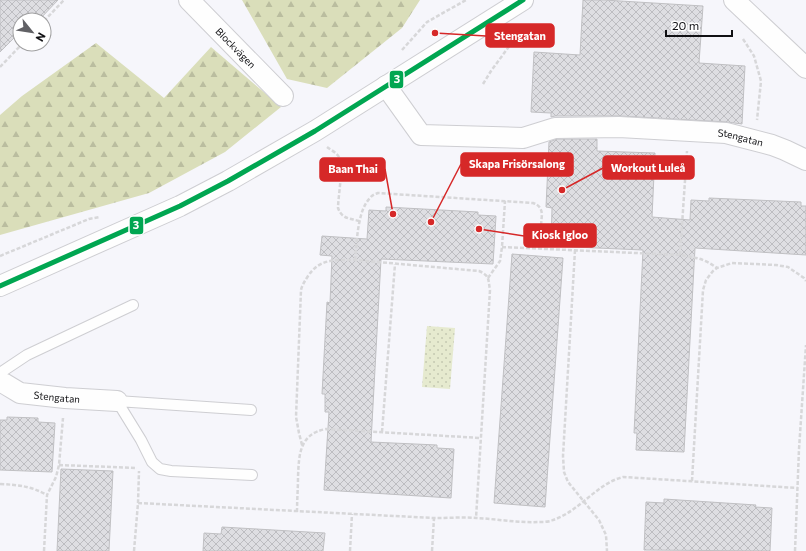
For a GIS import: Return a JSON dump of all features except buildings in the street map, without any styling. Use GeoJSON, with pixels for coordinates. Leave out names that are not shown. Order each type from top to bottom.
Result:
{"type":"FeatureCollection","features":[{"type":"Feature","properties":{"kind":"street","name":"Blockvägen"},"geometry":{"type":"LineString","coordinates":[[189,0],[283,96]]}},
{"type":"Feature","properties":{"kind":"street"},"geometry":{"type":"LineString","coordinates":[[0,286],[187,202],[228,181],[308,134],[523,0]]}},
{"type":"Feature","properties":{"kind":"street"},"geometry":{"type":"LineString","coordinates":[[734,0],[806,68]]}},
{"type":"Feature","properties":{"kind":"street","name":"Stengatan"},"geometry":{"type":"LineString","coordinates":[[386,86],[421,135],[523,138],[555,128],[619,127],[726,133],[772,145],[806,160]]}},
{"type":"Feature","properties":{"kind":"street","name":"Stengatan"},"geometry":{"type":"LineString","coordinates":[[0,382],[20,393],[65,398],[117,401]]}},
{"type":"Feature","properties":{"kind":"lane"},"geometry":{"type":"LineString","coordinates":[[0,373],[27,355],[133,305]]}},
{"type":"Feature","properties":{"kind":"lane"},"geometry":{"type":"LineString","coordinates":[[117,401],[251,410]]}},
{"type":"Feature","properties":{"kind":"lane"},"geometry":{"type":"LineString","coordinates":[[117,401],[141,440],[152,462],[160,469],[171,471],[252,475]]}},
{"type":"Feature","properties":{"kind":"path"},"geometry":{"type":"LineString","coordinates":[[52,13],[64,0]]}},
{"type":"Feature","properties":{"kind":"path"},"geometry":{"type":"LineString","coordinates":[[402,50],[427,22],[466,0]]}},
{"type":"Feature","properties":{"kind":"path"},"geometry":{"type":"LineString","coordinates":[[483,84],[526,22]]}},
{"type":"Feature","properties":{"kind":"path"},"geometry":{"type":"LineString","coordinates":[[740,35],[754,56],[761,82],[758,115],[753,140]]}},
{"type":"Feature","properties":{"kind":"path"},"geometry":{"type":"LineString","coordinates":[[0,67],[14,52]]}},
{"type":"Feature","properties":{"kind":"path"},"geometry":{"type":"LineString","coordinates":[[680,255],[689,131]]}},
{"type":"Feature","properties":{"kind":"path"},"geometry":{"type":"LineString","coordinates":[[324,145],[341,159],[338,208],[340,213],[345,217],[359,221]]}},
{"type":"Feature","properties":{"kind":"path"},"geometry":{"type":"LineString","coordinates":[[355,260],[359,221],[362,211],[369,198],[378,193],[537,204],[541,209],[542,214],[539,248]]}},
{"type":"Feature","properties":{"kind":"path"},"geometry":{"type":"LineString","coordinates":[[488,278],[500,261],[505,201]]}},
{"type":"Feature","properties":{"kind":"path"},"geometry":{"type":"LineString","coordinates":[[0,256],[89,219],[104,216]]}},
{"type":"Feature","properties":{"kind":"path"},"geometry":{"type":"LineString","coordinates":[[502,246],[680,255],[700,258],[717,268]]}},
{"type":"Feature","properties":{"kind":"path"},"geometry":{"type":"LineString","coordinates":[[575,250],[563,456],[564,472],[568,482],[599,520],[606,535],[607,551]]}},
{"type":"Feature","properties":{"kind":"path"},"geometry":{"type":"LineString","coordinates":[[302,445],[296,417],[300,290],[311,272],[322,263],[338,260],[355,260],[479,271],[485,274],[488,278],[490,290],[476,518]]}},
{"type":"Feature","properties":{"kind":"path"},"geometry":{"type":"LineString","coordinates":[[692,481],[702,290],[708,276],[717,268],[732,263],[776,265],[788,267],[805,276],[806,281]]}},
{"type":"Feature","properties":{"kind":"path"},"geometry":{"type":"LineString","coordinates":[[382,432],[395,264]]}},
{"type":"Feature","properties":{"kind":"path"},"geometry":{"type":"LineString","coordinates":[[795,551],[799,449],[806,345]]}},
{"type":"Feature","properties":{"kind":"path"},"geometry":{"type":"LineString","coordinates":[[44,551],[48,495],[59,465],[65,398]]}},
{"type":"Feature","properties":{"kind":"path"},"geometry":{"type":"LineString","coordinates":[[297,512],[299,455],[302,445],[308,437],[321,430],[326,429],[481,438]]}},
{"type":"Feature","properties":{"kind":"path"},"geometry":{"type":"LineString","coordinates":[[59,465],[139,468]]}},
{"type":"Feature","properties":{"kind":"path"},"geometry":{"type":"LineString","coordinates":[[138,503],[297,512],[434,518],[476,518],[531,523],[549,522],[569,513],[606,484],[623,477],[798,488]]}},
{"type":"Feature","properties":{"kind":"path"},"geometry":{"type":"LineString","coordinates":[[0,484],[26,486],[37,489],[48,495]]}},
{"type":"Feature","properties":{"kind":"path"},"geometry":{"type":"LineString","coordinates":[[350,551],[352,514]]}},
{"type":"Feature","properties":{"kind":"path"},"geometry":{"type":"LineString","coordinates":[[432,551],[434,518]]}},
{"type":"Feature","properties":{"kind":"green space"},"geometry":{"type":"Polygon","coordinates":[[[242,0],[420,0],[402,28],[327,88],[287,79],[242,0]]]}},
{"type":"Feature","properties":{"kind":"green space"},"geometry":{"type":"Polygon","coordinates":[[[96,43],[164,98],[211,47],[281,107],[225,152],[149,193],[0,235],[0,115],[22,96],[96,43]]]}},
{"type":"Feature","properties":{"kind":"green space"},"geometry":{"type":"Polygon","coordinates":[[[427,326],[455,328],[450,389],[422,387],[427,326]]]}},
{"type":"Feature","properties":{"kind":"transit line","name":"3"},"geometry":{"type":"LineString","coordinates":[[0,286],[180,206],[228,181],[315,131],[523,0]]}},
{"type":"Feature","properties":{"kind":"place","name":"Stengatan"},"geometry":{"type":"Point","coordinates":[435,33]}},
{"type":"Feature","properties":{"kind":"place","name":"Workout Luleå"},"geometry":{"type":"Point","coordinates":[562,190]}},
{"type":"Feature","properties":{"kind":"place","name":"Baan Thai"},"geometry":{"type":"Point","coordinates":[393,214]}},
{"type":"Feature","properties":{"kind":"place","name":"Skapa Frisörsalong"},"geometry":{"type":"Point","coordinates":[431,222]}},
{"type":"Feature","properties":{"kind":"place","name":"Kiosk Igloo"},"geometry":{"type":"Point","coordinates":[479,229]}}]}
